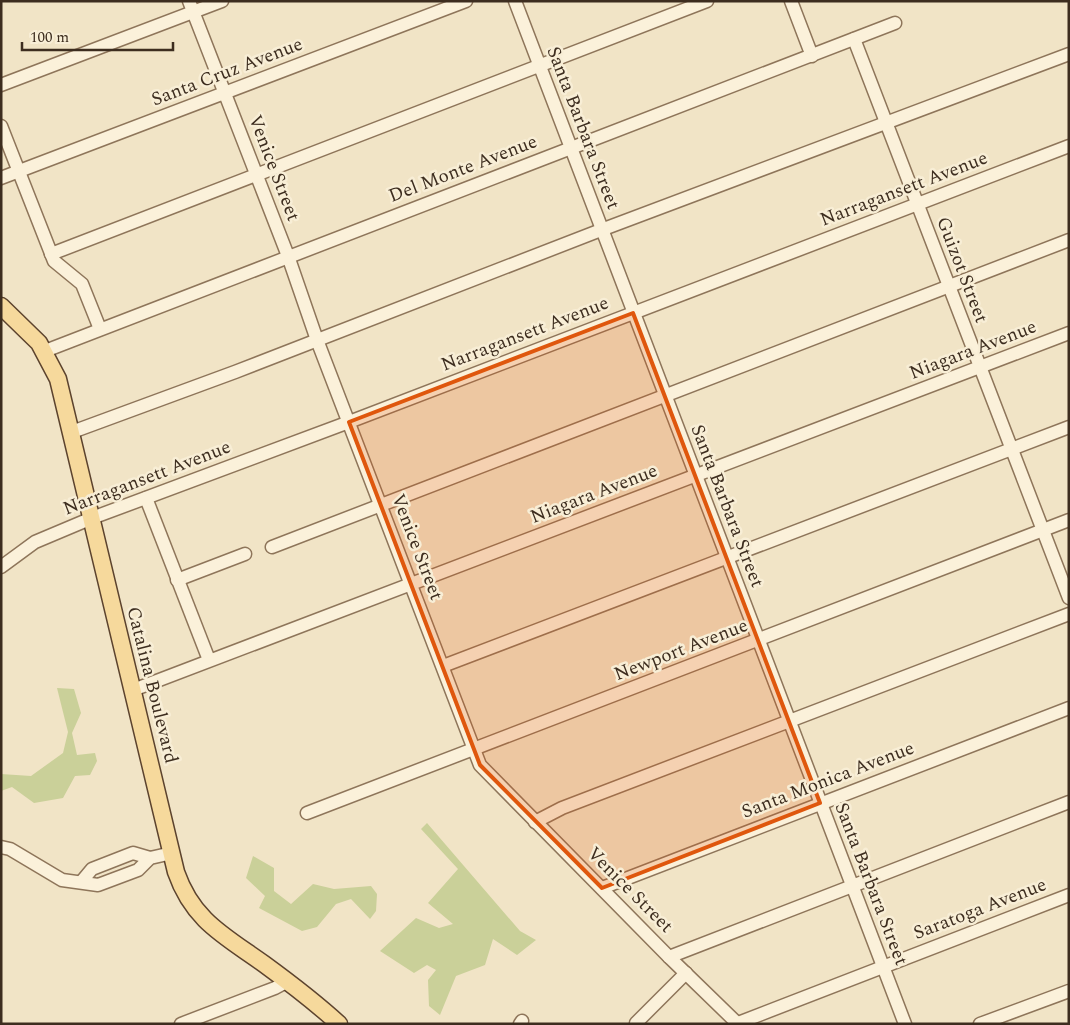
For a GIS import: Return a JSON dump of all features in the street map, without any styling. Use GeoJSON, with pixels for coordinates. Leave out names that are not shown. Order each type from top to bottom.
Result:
{"type":"FeatureCollection","features":[{"type":"Feature","properties":{"kind":"main road","name":"Catalina Boulevard"},"geometry":{"type":"LineString","coordinates":[[1,306],[33,335],[45,351],[56,373],[72,432],[172,852],[184,891],[206,922],[288,981],[339,1024]]}},
{"type":"Feature","properties":{"kind":"street"},"geometry":{"type":"LineString","coordinates":[[1,85],[191,7],[222,1]]}},
{"type":"Feature","properties":{"kind":"street","name":"Santa Cruz Avenue"},"geometry":{"type":"LineString","coordinates":[[1,178],[466,1]]}},
{"type":"Feature","properties":{"kind":"street","name":"Santa Barbara Street"},"geometry":{"type":"LineString","coordinates":[[515,1],[905,1024]]}},
{"type":"Feature","properties":{"kind":"street"},"geometry":{"type":"LineString","coordinates":[[51,254],[707,1]]}},
{"type":"Feature","properties":{"kind":"street"},"geometry":{"type":"LineString","coordinates":[[791,1],[812,56]]}},
{"type":"Feature","properties":{"kind":"street","name":"Venice Street"},"geometry":{"type":"LineString","coordinates":[[191,7],[288,256],[317,340],[480,765],[669,957],[738,1023]]}},
{"type":"Feature","properties":{"kind":"street","name":"Del Monte Avenue"},"geometry":{"type":"LineString","coordinates":[[45,351],[895,23]]}},
{"type":"Feature","properties":{"kind":"street","name":"Guizot Street"},"geometry":{"type":"LineString","coordinates":[[854,39],[885,124],[1069,598]]}},
{"type":"Feature","properties":{"kind":"street"},"geometry":{"type":"LineString","coordinates":[[72,432],[1069,54]]}},
{"type":"Feature","properties":{"kind":"street"},"geometry":{"type":"LineString","coordinates":[[1,126],[51,254],[57,264],[82,284],[100,329]]}},
{"type":"Feature","properties":{"kind":"street","name":"Narragansett Avenue"},"geometry":{"type":"LineString","coordinates":[[1,567],[35,542],[92,518],[349,422],[1069,146]]}},
{"type":"Feature","properties":{"kind":"street"},"geometry":{"type":"LineString","coordinates":[[272,547],[1069,240]]}},
{"type":"Feature","properties":{"kind":"street","name":"Niagara Avenue"},"geometry":{"type":"LineString","coordinates":[[133,690],[1069,333]]}},
{"type":"Feature","properties":{"kind":"street"},"geometry":{"type":"LineString","coordinates":[[443,666],[1069,427]]}},
{"type":"Feature","properties":{"kind":"street"},"geometry":{"type":"LineString","coordinates":[[146,498],[209,660]]}},
{"type":"Feature","properties":{"kind":"street","name":"Newport Avenue"},"geometry":{"type":"LineString","coordinates":[[307,812],[1069,520]]}},
{"type":"Feature","properties":{"kind":"street"},"geometry":{"type":"LineString","coordinates":[[177,580],[244,554]]}},
{"type":"Feature","properties":{"kind":"street"},"geometry":{"type":"LineString","coordinates":[[535,822],[562,808],[1069,614]]}},
{"type":"Feature","properties":{"kind":"street","name":"Santa Monica Avenue"},"geometry":{"type":"LineString","coordinates":[[602,888],[1069,708]]}},
{"type":"Feature","properties":{"kind":"street"},"geometry":{"type":"LineString","coordinates":[[669,957],[1069,802]]}},
{"type":"Feature","properties":{"kind":"street"},"geometry":{"type":"LineString","coordinates":[[1,847],[10,849],[62,880],[82,881],[92,869],[133,853],[150,858],[172,852]]}},
{"type":"Feature","properties":{"kind":"street","name":"Saratoga Avenue"},"geometry":{"type":"LineString","coordinates":[[738,1023],[1069,895]]}},
{"type":"Feature","properties":{"kind":"street"},"geometry":{"type":"LineString","coordinates":[[636,1023],[686,973]]}},
{"type":"Feature","properties":{"kind":"street"},"geometry":{"type":"LineString","coordinates":[[181,1024],[275,988],[288,981]]}},
{"type":"Feature","properties":{"kind":"street"},"geometry":{"type":"LineString","coordinates":[[980,1024],[1069,991]]}},
{"type":"Feature","properties":{"kind":"highlighted area"},"geometry":{"type":"Polygon","coordinates":[[[633,313],[820,803],[602,888],[480,765],[349,422],[633,313]]]}},
{"type":"Feature","properties":{"kind":"green space"},"geometry":{"type":"Polygon","coordinates":[[[57,688],[74,689],[81,713],[72,733],[77,755],[95,753],[97,761],[90,775],[75,776],[63,798],[34,803],[12,787],[1,791],[1,774],[31,776],[63,753],[68,732],[57,688]]]}},
{"type":"Feature","properties":{"kind":"green space"},"geometry":{"type":"Polygon","coordinates":[[[427,823],[520,931],[536,940],[517,955],[493,939],[485,965],[456,976],[440,1015],[429,1006],[428,980],[436,970],[427,965],[414,973],[380,951],[416,918],[439,928],[453,924],[428,903],[458,869],[421,829],[427,823]]]}},
{"type":"Feature","properties":{"kind":"green space"},"geometry":{"type":"Polygon","coordinates":[[[253,856],[274,868],[274,891],[291,904],[313,884],[334,889],[371,886],[377,894],[376,911],[370,919],[351,899],[336,904],[317,927],[302,931],[259,908],[265,896],[246,878],[253,856]]]}}]}
